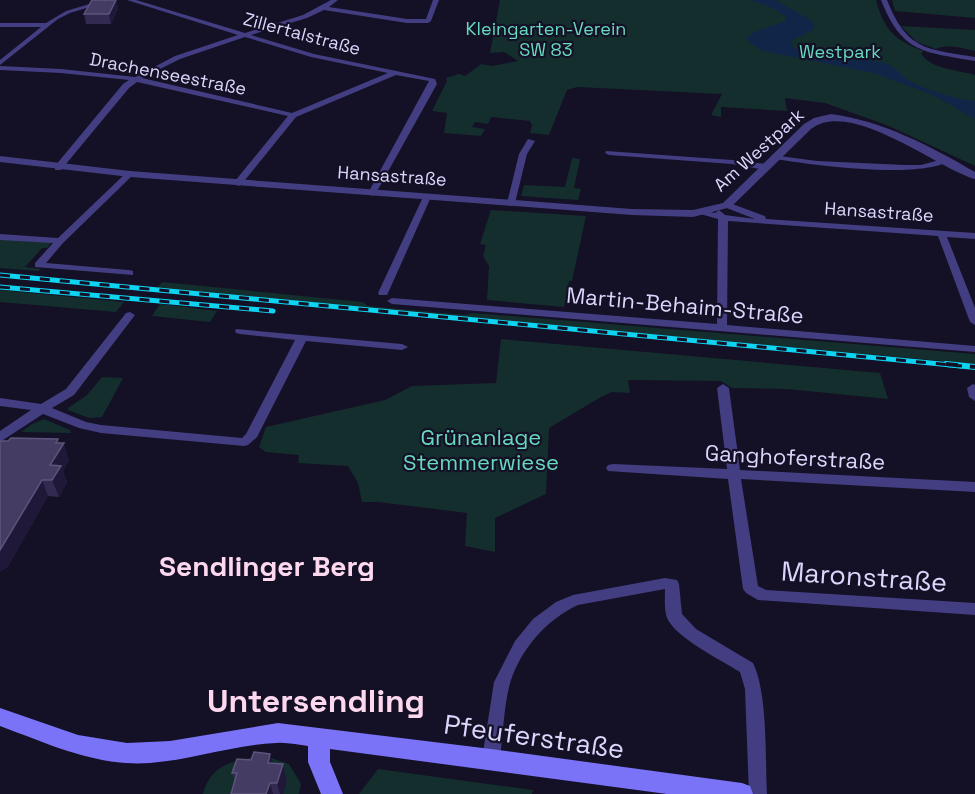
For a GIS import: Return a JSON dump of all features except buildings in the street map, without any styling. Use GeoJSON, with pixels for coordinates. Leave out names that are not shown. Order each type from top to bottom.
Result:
{"type":"FeatureCollection","features":[{"type":"Feature","properties":{"kind":"main road","name":"Pfeuferstraße"},"geometry":{"type":"LineString","coordinates":[[0,717],[106,751],[135,753],[166,751],[253,735],[278,733],[491,759],[742,794]]}},
{"type":"Feature","properties":{"kind":"main road"},"geometry":{"type":"LineString","coordinates":[[319,737],[319,762],[332,794]]}},
{"type":"Feature","properties":{"kind":"street"},"geometry":{"type":"LineString","coordinates":[[0,63],[47,25],[68,12],[109,0]]}},
{"type":"Feature","properties":{"kind":"street","name":"Zillertalstraße"},"geometry":{"type":"LineString","coordinates":[[130,0],[327,59],[433,80],[433,84],[372,193]]}},
{"type":"Feature","properties":{"kind":"street"},"geometry":{"type":"LineString","coordinates":[[58,168],[126,86],[135,79],[171,61],[323,8],[335,0]]}},
{"type":"Feature","properties":{"kind":"street"},"geometry":{"type":"LineString","coordinates":[[333,10],[345,0]]}},
{"type":"Feature","properties":{"kind":"street"},"geometry":{"type":"LineString","coordinates":[[323,8],[400,20],[428,21],[436,0]]}},
{"type":"Feature","properties":{"kind":"street"},"geometry":{"type":"LineString","coordinates":[[884,0],[892,24],[912,45],[975,59]]}},
{"type":"Feature","properties":{"kind":"street"},"geometry":{"type":"LineString","coordinates":[[0,25],[47,25]]}},
{"type":"Feature","properties":{"kind":"street","name":"Drachenseestraße"},"geometry":{"type":"LineString","coordinates":[[0,68],[61,71],[135,79],[293,115]]}},
{"type":"Feature","properties":{"kind":"street"},"geometry":{"type":"LineString","coordinates":[[238,183],[293,115],[395,72]]}},
{"type":"Feature","properties":{"kind":"street","name":"Am Westpark"},"geometry":{"type":"LineString","coordinates":[[699,212],[722,211],[775,157],[817,120],[827,117],[843,118],[875,128],[947,160],[975,176]]}},
{"type":"Feature","properties":{"kind":"street"},"geometry":{"type":"LineString","coordinates":[[511,203],[523,154],[531,141]]}},
{"type":"Feature","properties":{"kind":"street"},"geometry":{"type":"LineString","coordinates":[[609,153],[766,167]]}},
{"type":"Feature","properties":{"kind":"street"},"geometry":{"type":"LineString","coordinates":[[775,157],[817,164],[905,168],[921,167],[947,160]]}},
{"type":"Feature","properties":{"kind":"street","name":"Hansastraße"},"geometry":{"type":"LineString","coordinates":[[0,159],[58,168],[238,183],[632,212],[699,212]]}},
{"type":"Feature","properties":{"kind":"street"},"geometry":{"type":"LineString","coordinates":[[129,273],[39,265],[60,241],[130,174]]}},
{"type":"Feature","properties":{"kind":"street","name":"Martin-Behaim-Straße"},"geometry":{"type":"LineString","coordinates":[[427,197],[387,297],[975,349]]}},
{"type":"Feature","properties":{"kind":"street"},"geometry":{"type":"LineString","coordinates":[[722,211],[722,327]]}},
{"type":"Feature","properties":{"kind":"street","name":"Hansastraße"},"geometry":{"type":"LineString","coordinates":[[722,211],[781,223],[975,236]]}},
{"type":"Feature","properties":{"kind":"street","name":"Hansastraße"},"geometry":{"type":"LineString","coordinates":[[722,211],[781,223]]}},
{"type":"Feature","properties":{"kind":"street"},"geometry":{"type":"LineString","coordinates":[[942,235],[975,322]]}},
{"type":"Feature","properties":{"kind":"street"},"geometry":{"type":"LineString","coordinates":[[0,237],[60,241]]}},
{"type":"Feature","properties":{"kind":"street"},"geometry":{"type":"LineString","coordinates":[[0,438],[13,427],[70,392],[130,315]]}},
{"type":"Feature","properties":{"kind":"street"},"geometry":{"type":"LineString","coordinates":[[240,331],[402,347]]}},
{"type":"Feature","properties":{"kind":"street"},"geometry":{"type":"LineString","coordinates":[[0,402],[44,409],[83,424],[153,435],[239,443],[251,437],[302,337]]}},
{"type":"Feature","properties":{"kind":"street"},"geometry":{"type":"LineString","coordinates":[[723,388],[734,474]]}},
{"type":"Feature","properties":{"kind":"street","name":"Ganghoferstraße"},"geometry":{"type":"LineString","coordinates":[[613,468],[975,487]]}},
{"type":"Feature","properties":{"kind":"street","name":"Maronstraße"},"geometry":{"type":"LineString","coordinates":[[734,474],[751,589],[763,596],[975,609]]}},
{"type":"Feature","properties":{"kind":"street"},"geometry":{"type":"LineString","coordinates":[[491,759],[502,682],[506,671],[549,614],[574,600],[610,595],[654,583],[672,584],[675,616],[690,633],[747,668],[753,689],[758,794]]}},
{"type":"Feature","properties":{"kind":"green space","name":"Westpark"},"geometry":{"type":"Polygon","coordinates":[[[500,0],[876,0],[887,27],[898,38],[924,51],[921,53],[925,58],[937,66],[975,75],[975,166],[889,126],[825,103],[785,98],[787,111],[721,107],[721,117],[711,115],[722,94],[577,87],[567,90],[549,135],[530,133],[532,125],[530,121],[491,117],[488,124],[475,122],[472,127],[485,129],[481,136],[444,133],[447,113],[432,111],[447,81],[446,78],[459,74],[465,76],[481,64],[492,66],[518,61],[504,52],[490,53],[500,0]]]}},
{"type":"Feature","properties":{"kind":"green space"},"geometry":{"type":"Polygon","coordinates":[[[892,0],[975,0],[975,18],[895,11],[892,0]]]}},
{"type":"Feature","properties":{"kind":"green space"},"geometry":{"type":"Polygon","coordinates":[[[901,26],[975,30],[975,51],[950,46],[936,49],[917,42],[901,26]]]}},
{"type":"Feature","properties":{"kind":"green space"},"geometry":{"type":"Polygon","coordinates":[[[572,158],[580,159],[574,188],[581,189],[578,200],[521,196],[524,185],[565,187],[572,158]]]}},
{"type":"Feature","properties":{"kind":"green space"},"geometry":{"type":"Polygon","coordinates":[[[491,210],[586,216],[564,307],[487,300],[489,266],[483,256],[486,245],[480,244],[491,210]]]}},
{"type":"Feature","properties":{"kind":"green space"},"geometry":{"type":"Polygon","coordinates":[[[0,238],[53,241],[47,248],[42,248],[25,267],[41,269],[38,271],[0,268],[0,238]]]}},
{"type":"Feature","properties":{"kind":"green space"},"geometry":{"type":"Polygon","coordinates":[[[162,282],[363,302],[368,306],[465,315],[473,313],[975,354],[975,364],[156,289],[162,282]]]}},
{"type":"Feature","properties":{"kind":"green space"},"geometry":{"type":"Polygon","coordinates":[[[0,290],[124,302],[116,312],[0,302],[0,290]]]}},
{"type":"Feature","properties":{"kind":"green space"},"geometry":{"type":"Polygon","coordinates":[[[160,304],[217,311],[210,322],[152,316],[160,304]]]}},
{"type":"Feature","properties":{"kind":"green space","name":"Grünanlage Stemmerwiese"},"geometry":{"type":"Polygon","coordinates":[[[501,339],[880,373],[888,399],[787,389],[732,388],[721,381],[628,380],[630,393],[612,392],[549,428],[546,494],[495,518],[495,552],[465,546],[467,513],[362,502],[358,483],[348,466],[298,463],[299,455],[266,452],[259,447],[266,427],[385,400],[412,386],[496,383],[501,339]]]}},
{"type":"Feature","properties":{"kind":"green space"},"geometry":{"type":"Polygon","coordinates":[[[102,377],[123,378],[102,417],[89,418],[68,410],[87,395],[102,377]]]}},
{"type":"Feature","properties":{"kind":"green space"},"geometry":{"type":"Polygon","coordinates":[[[44,419],[70,430],[71,433],[21,432],[44,419]]]}},
{"type":"Feature","properties":{"kind":"green space"},"geometry":{"type":"Polygon","coordinates":[[[262,755],[289,764],[301,784],[299,794],[283,794],[286,781],[241,794],[203,794],[207,783],[218,769],[233,762],[262,755]]]}},
{"type":"Feature","properties":{"kind":"green space"},"geometry":{"type":"Polygon","coordinates":[[[378,769],[533,790],[532,794],[359,794],[378,769]]]}},
{"type":"Feature","properties":{"kind":"water"},"geometry":{"type":"Polygon","coordinates":[[[750,0],[775,0],[814,22],[814,29],[791,41],[792,46],[801,52],[887,64],[919,86],[949,96],[975,101],[975,119],[933,95],[874,73],[763,51],[751,44],[747,38],[754,32],[786,21],[785,16],[771,7],[750,0]]]}},
{"type":"Feature","properties":{"kind":"railway"},"geometry":{"type":"LineString","coordinates":[[0,275],[962,366]]}},
{"type":"Feature","properties":{"kind":"railway"},"geometry":{"type":"LineString","coordinates":[[0,287],[273,311]]}},
{"type":"Feature","properties":{"kind":"railway"},"geometry":{"type":"LineString","coordinates":[[946,364],[975,367]]}},
{"type":"Feature","properties":{"kind":"district","name":"Sendlinger Berg"},"geometry":{"type":"Point","coordinates":[267,566]}},
{"type":"Feature","properties":{"kind":"district","name":"Untersendling"},"geometry":{"type":"Point","coordinates":[316,701]}},
{"type":"Feature","properties":{"kind":"park label","name":"Kleingarten-Verein SW 83"},"geometry":{"type":"Point","coordinates":[546,39]}}]}
